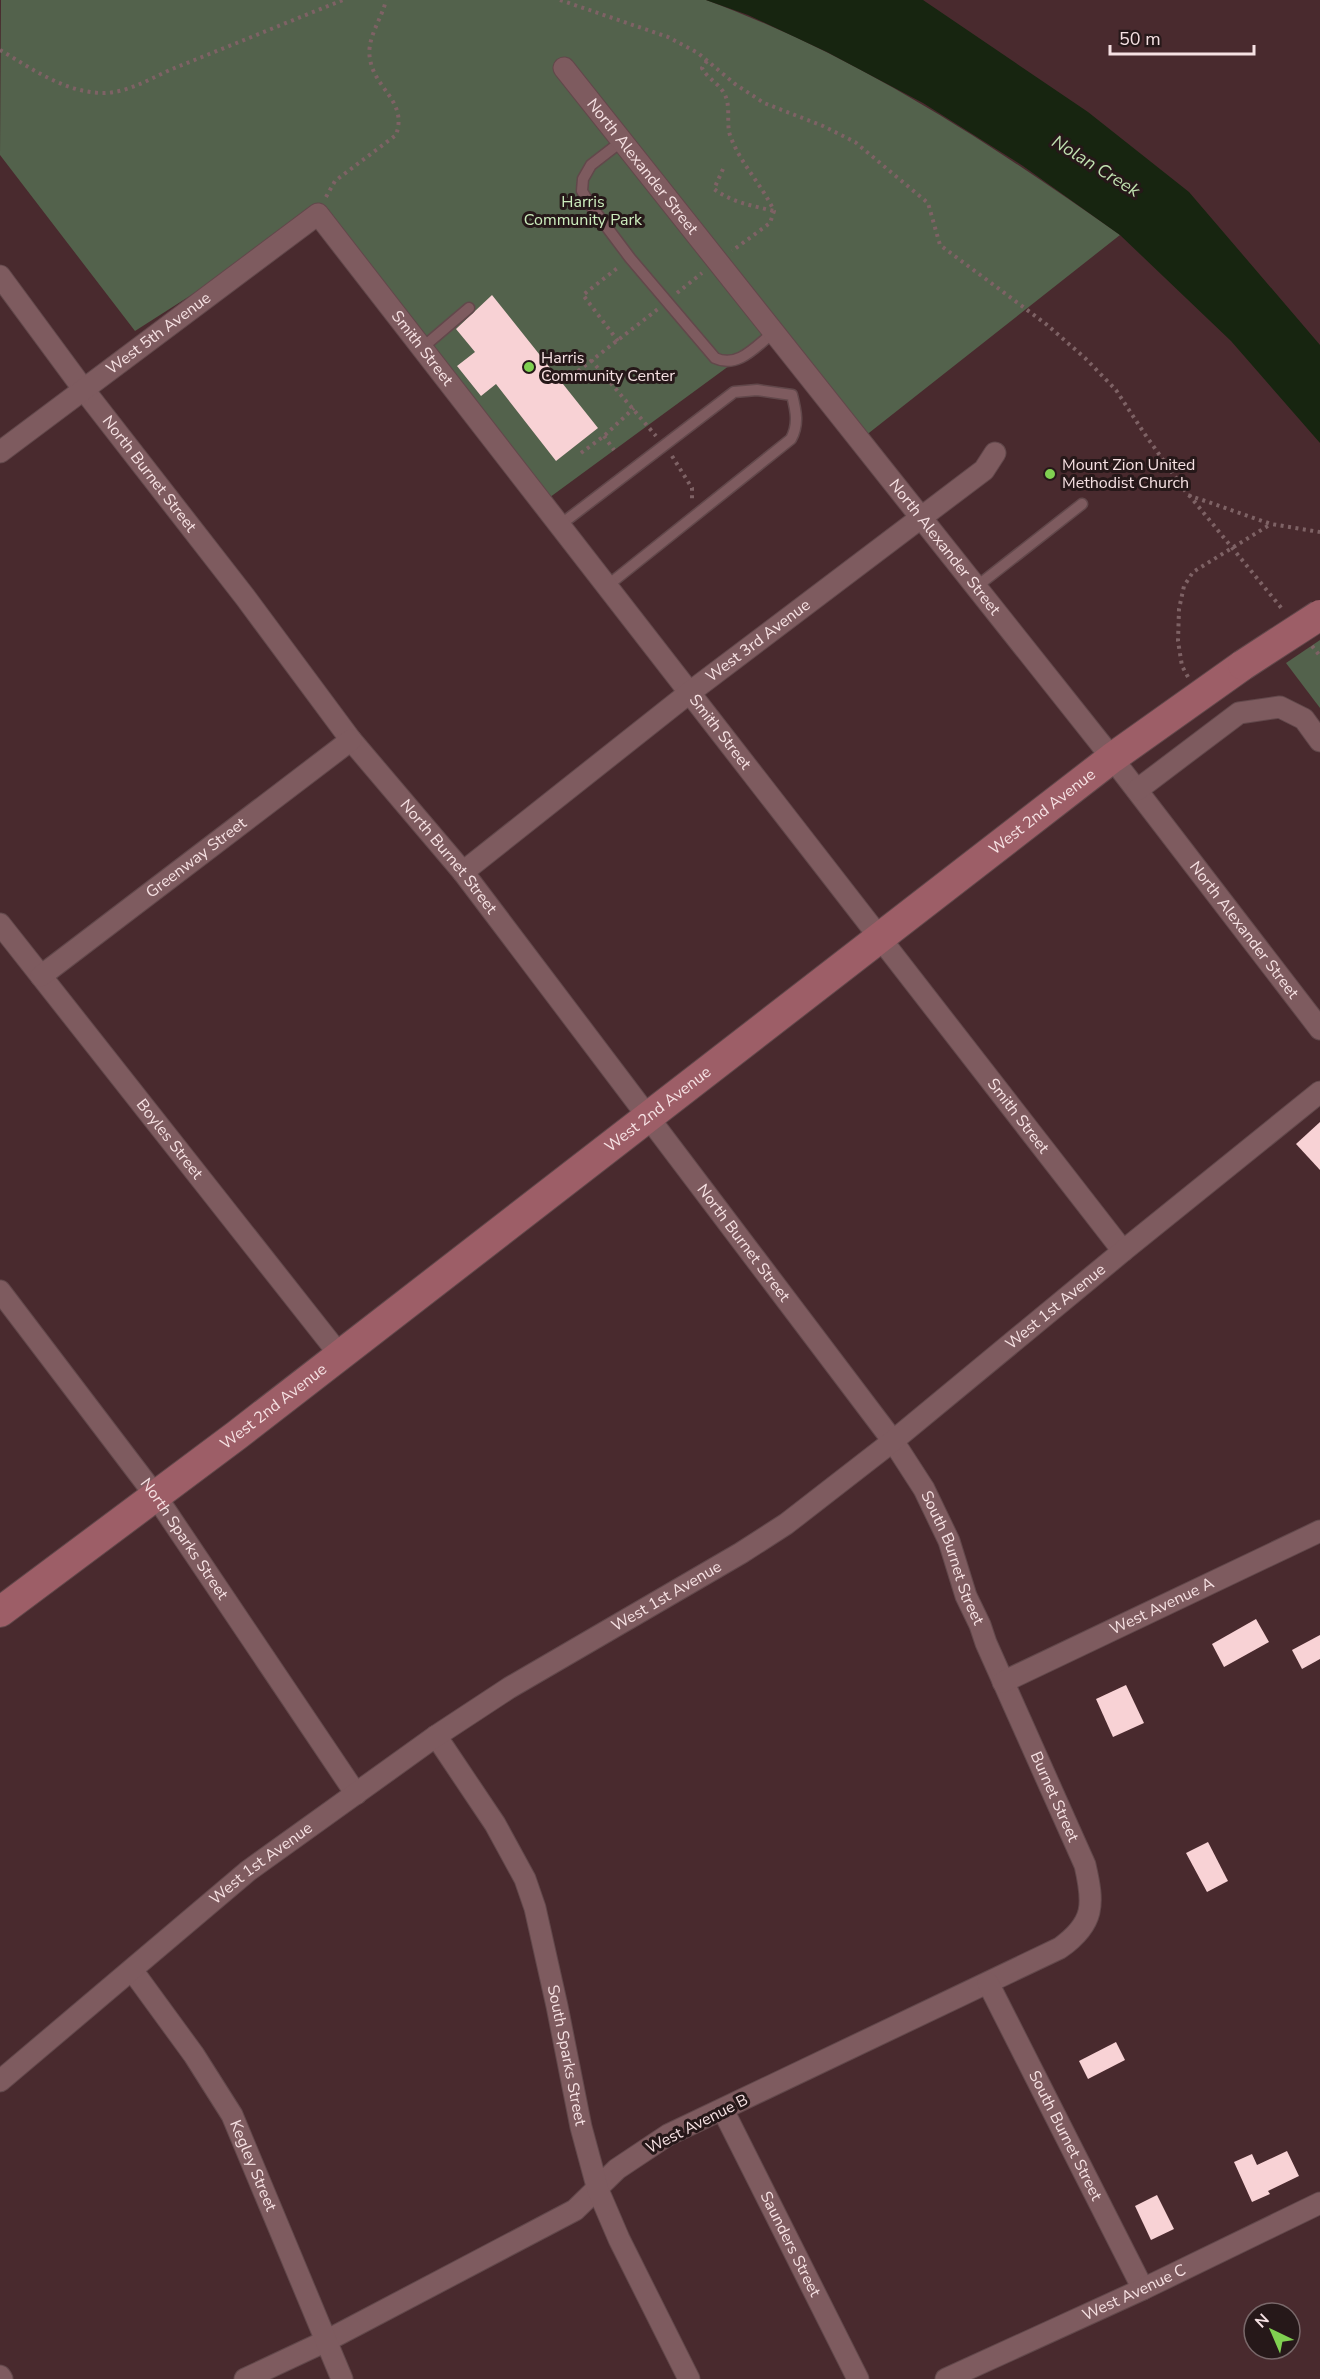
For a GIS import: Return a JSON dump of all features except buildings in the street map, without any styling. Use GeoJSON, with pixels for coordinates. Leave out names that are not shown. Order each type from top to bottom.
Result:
{"type":"FeatureCollection","features":[{"type":"Feature","properties":{"kind":"street","name":"North Alexander Street"},"geometry":{"type":"LineString","coordinates":[[564,68],[774,332],[802,388],[921,517],[1137,790],[1320,1029]]}},
{"type":"Feature","properties":{"kind":"street","name":"Smith Street"},"geometry":{"type":"LineString","coordinates":[[318,214],[1123,1251]]}},
{"type":"Feature","properties":{"kind":"street","name":"West 5th Avenue"},"geometry":{"type":"LineString","coordinates":[[0,452],[318,214]]}},
{"type":"Feature","properties":{"kind":"street","name":"North Burnet Street"},"geometry":{"type":"LineString","coordinates":[[0,276],[351,740],[463,872],[893,1441]]}},
{"type":"Feature","properties":{"kind":"street","name":"West 3rd Avenue"},"geometry":{"type":"LineString","coordinates":[[463,872],[689,693],[984,470],[995,453]]}},
{"type":"Feature","properties":{"kind":"street","name":"West 2nd Avenue"},"geometry":{"type":"LineString","coordinates":[[0,1612],[237,1435],[1112,758],[1243,665],[1313,626]]}},
{"type":"Feature","properties":{"kind":"street"},"geometry":{"type":"LineString","coordinates":[[1137,790],[1239,713],[1280,707],[1304,719],[1320,741]]}},
{"type":"Feature","properties":{"kind":"street","name":"Greenway Street"},"geometry":{"type":"LineString","coordinates":[[41,976],[351,740]]}},
{"type":"Feature","properties":{"kind":"street","name":"Boyles Street"},"geometry":{"type":"LineString","coordinates":[[0,924],[339,1354]]}},
{"type":"Feature","properties":{"kind":"street","name":"West 1st Avenue"},"geometry":{"type":"LineString","coordinates":[[0,2081],[248,1871],[436,1736],[519,1682],[741,1553],[786,1524],[893,1441],[1320,1092]]}},
{"type":"Feature","properties":{"kind":"street","name":"North Sparks Street"},"geometry":{"type":"LineString","coordinates":[[0,1291],[155,1495],[356,1794]]}},
{"type":"Feature","properties":{"kind":"street","name":"South Burnet Street"},"geometry":{"type":"LineString","coordinates":[[893,1441],[924,1489],[949,1541],[966,1596],[1003,1682]]}},
{"type":"Feature","properties":{"kind":"street","name":"West Avenue A"},"geometry":{"type":"LineString","coordinates":[[1003,1682],[1320,1531]]}},
{"type":"Feature","properties":{"kind":"street","name":"Burnet Street"},"geometry":{"type":"LineString","coordinates":[[1003,1682],[1085,1865],[1092,1893],[1089,1914]]}},
{"type":"Feature","properties":{"kind":"street","name":"South Sparks Street"},"geometry":{"type":"LineString","coordinates":[[436,1736],[495,1824],[525,1879],[542,1941],[581,2127],[598,2190],[619,2239],[689,2379]]}},
{"type":"Feature","properties":{"kind":"street","name":"West Avenue B"},"geometry":{"type":"LineString","coordinates":[[245,2379],[326,2341],[575,2210],[618,2169],[648,2147],[1060,1948],[1072,1939],[1089,1914]]}},
{"type":"Feature","properties":{"kind":"street","name":"Kegley Street"},"geometry":{"type":"LineString","coordinates":[[132,1970],[194,2055],[232,2115],[342,2379]]}},
{"type":"Feature","properties":{"kind":"street","name":"South Burnet Street"},"geometry":{"type":"LineString","coordinates":[[988,1983],[1143,2289]]}},
{"type":"Feature","properties":{"kind":"street","name":"Saunders Street"},"geometry":{"type":"LineString","coordinates":[[723,2110],[858,2379]]}},
{"type":"Feature","properties":{"kind":"street","name":"West Avenue C"},"geometry":{"type":"LineString","coordinates":[[946,2379],[1143,2289],[1320,2203]]}},
{"type":"Feature","properties":{"kind":"lane"},"geometry":{"type":"LineString","coordinates":[[622,141],[591,165],[583,179],[582,191],[630,258],[715,358],[724,363],[739,360],[774,332]]}},
{"type":"Feature","properties":{"kind":"lane"},"geometry":{"type":"LineString","coordinates":[[422,348],[469,308]]}},
{"type":"Feature","properties":{"kind":"lane"},"geometry":{"type":"LineString","coordinates":[[560,525],[734,393],[802,388],[796,414],[796,430],[791,439],[607,586]]}},
{"type":"Feature","properties":{"kind":"lane"},"geometry":{"type":"LineString","coordinates":[[976,587],[1082,504]]}},
{"type":"Feature","properties":{"kind":"path"},"geometry":{"type":"LineString","coordinates":[[0,50],[47,78],[71,88],[100,93],[126,90],[171,69],[343,0]]}},
{"type":"Feature","properties":{"kind":"path"},"geometry":{"type":"LineString","coordinates":[[318,214],[335,181],[396,135],[399,126],[400,114],[373,72],[369,56],[371,40],[386,0]]}},
{"type":"Feature","properties":{"kind":"path"},"geometry":{"type":"LineString","coordinates":[[560,0],[668,37],[698,53],[735,84],[764,103],[823,126],[855,142],[928,203],[940,246],[1046,324],[1085,358],[1116,390],[1188,495],[1283,611]]}},
{"type":"Feature","properties":{"kind":"path"},"geometry":{"type":"LineString","coordinates":[[723,170],[714,189],[723,196],[774,211]]}},
{"type":"Feature","properties":{"kind":"path"},"geometry":{"type":"LineString","coordinates":[[618,341],[583,295],[630,258]]}},
{"type":"Feature","properties":{"kind":"path"},"geometry":{"type":"LineString","coordinates":[[581,453],[604,436],[634,408]]}},
{"type":"Feature","properties":{"kind":"path"},"geometry":{"type":"LineString","coordinates":[[604,436],[614,450]]}},
{"type":"Feature","properties":{"kind":"path"},"geometry":{"type":"LineString","coordinates":[[1188,495],[1271,524],[1320,532]]}},
{"type":"Feature","properties":{"kind":"path"},"geometry":{"type":"LineString","coordinates":[[1200,695],[1182,666],[1178,641],[1179,609],[1184,586],[1192,572],[1271,524]]}},
{"type":"Feature","properties":{"kind":"path"},"geometry":{"type":"LineString","coordinates":[[1313,626],[1320,656]]}},
{"type":"Feature","properties":{"kind":"green space","name":"Harris Community Park"},"geometry":{"type":"Polygon","coordinates":[[[1,0],[706,0],[762,22],[869,74],[1021,167],[1120,235],[860,440],[774,333],[542,503],[318,214],[135,331],[0,155],[1,0]]]}},
{"type":"Feature","properties":{"kind":"green space"},"geometry":{"type":"Polygon","coordinates":[[[1320,640],[1320,708],[1286,663],[1320,640]]]}},
{"type":"Feature","properties":{"kind":"water","name":"Nolan Creek"},"geometry":{"type":"Polygon","coordinates":[[[706,0],[923,0],[1088,112],[1189,192],[1320,345],[1320,443],[1231,341],[1120,235],[1023,166],[923,103],[827,52],[748,15],[706,0]]]}},
{"type":"Feature","properties":{"kind":"place","name":"Harris Community Center"},"geometry":{"type":"Point","coordinates":[529,367]}},
{"type":"Feature","properties":{"kind":"place","name":"Mount Zion United Methodist Church"},"geometry":{"type":"Point","coordinates":[1050,474]}}]}
